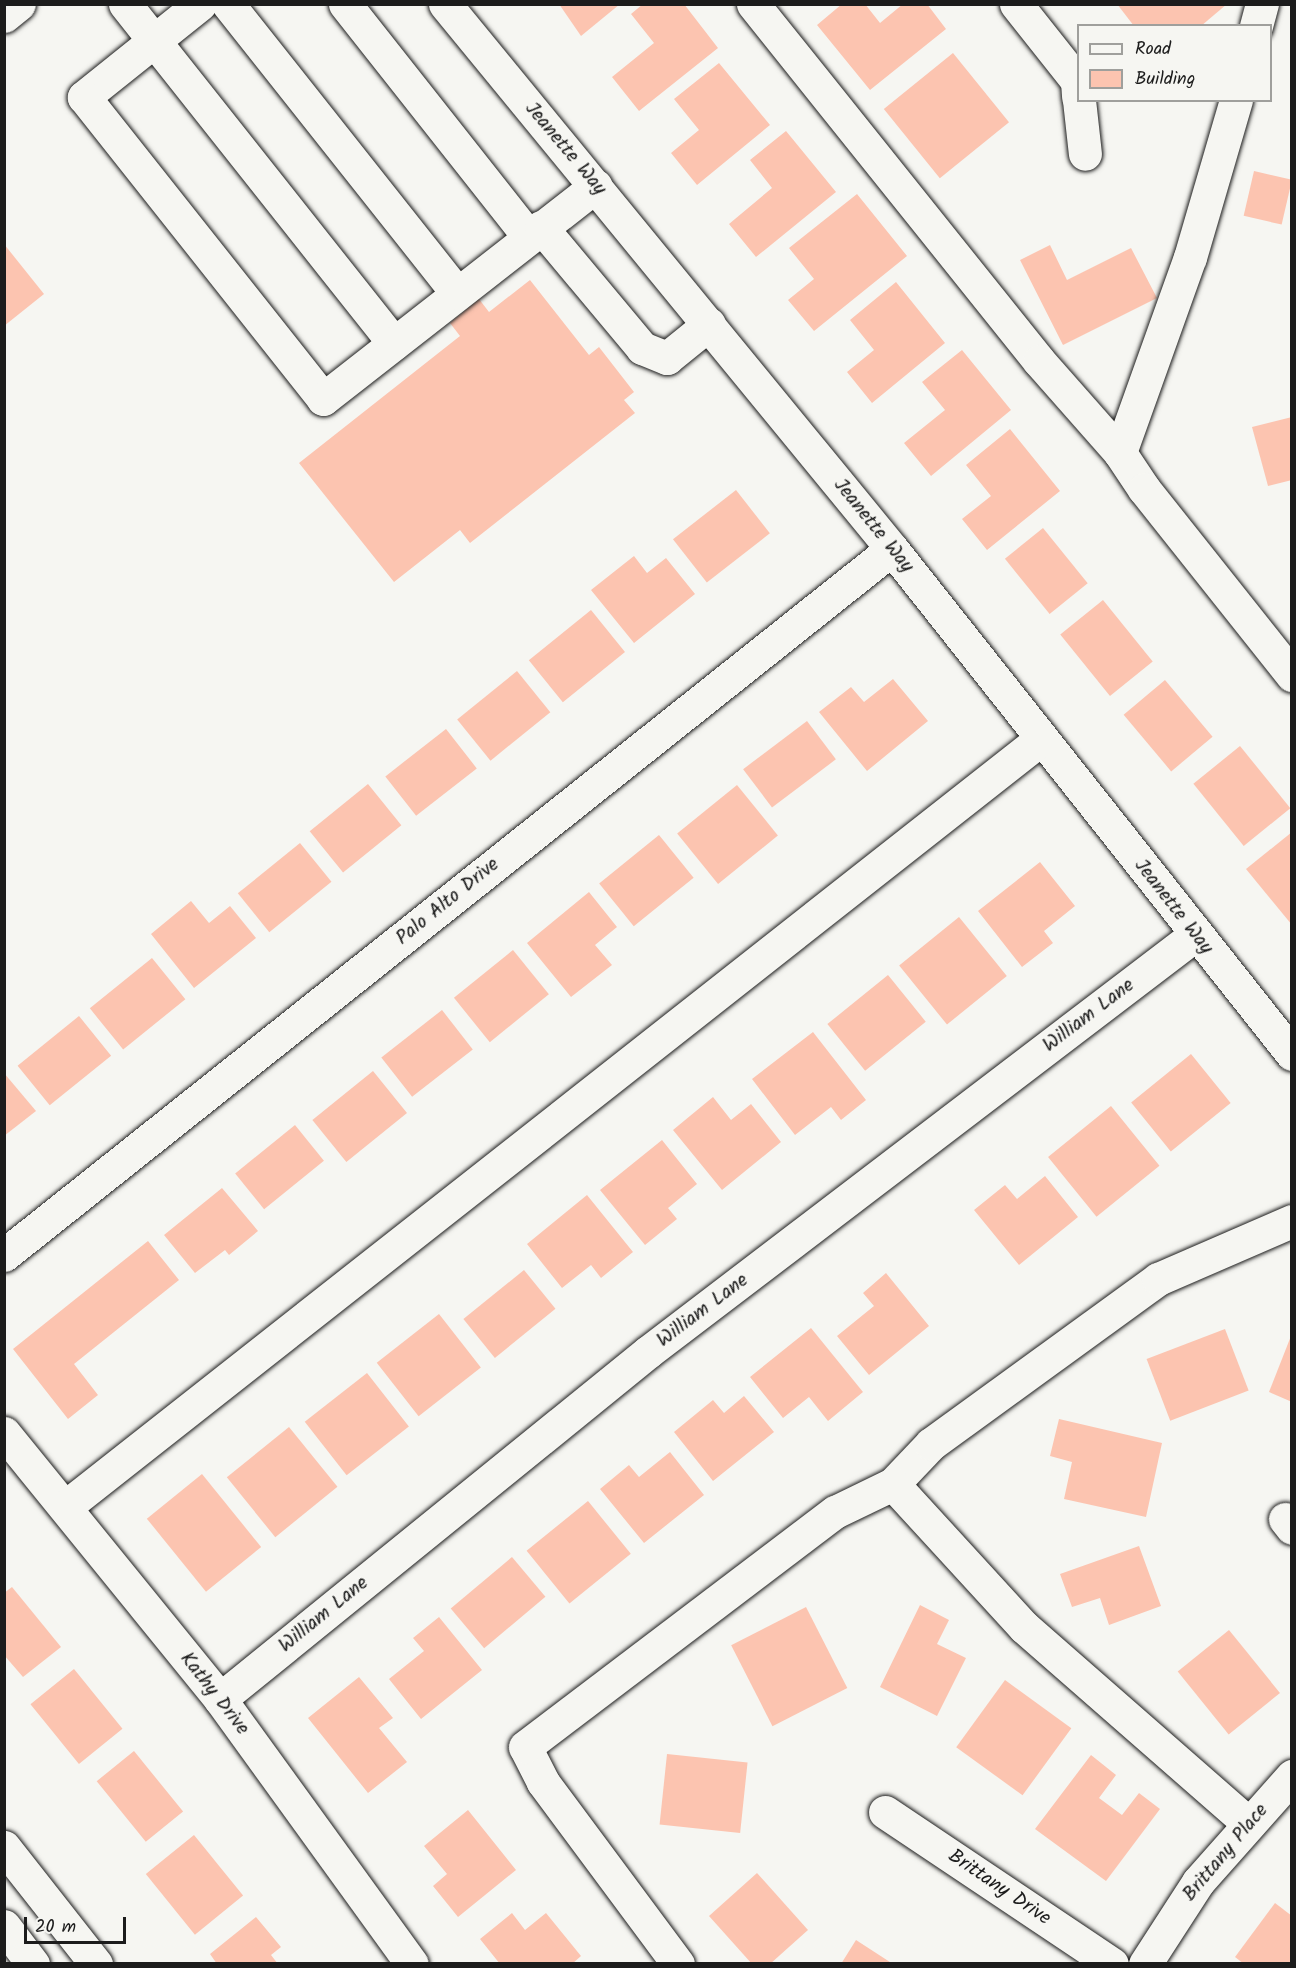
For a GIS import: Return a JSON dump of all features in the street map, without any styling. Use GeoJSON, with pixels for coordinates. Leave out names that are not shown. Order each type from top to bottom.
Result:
{"type":"FeatureCollection","features":[{"type":"Feature","properties":{"kind":"street"},"geometry":{"type":"LineString","coordinates":[[125,4],[394,344]]}},
{"type":"Feature","properties":{"kind":"street"},"geometry":{"type":"LineString","coordinates":[[228,4],[457,293]]}},
{"type":"Feature","properties":{"kind":"street"},"geometry":{"type":"LineString","coordinates":[[345,4],[535,232],[642,348],[667,358],[709,324]]}},
{"type":"Feature","properties":{"kind":"street","name":"Jeanette Way"},"geometry":{"type":"LineString","coordinates":[[445,4],[892,549],[1195,935],[1292,1054]]}},
{"type":"Feature","properties":{"kind":"street"},"geometry":{"type":"LineString","coordinates":[[753,4],[1039,361],[1120,453],[1144,489],[1292,675]]}},
{"type":"Feature","properties":{"kind":"street"},"geometry":{"type":"LineString","coordinates":[[1016,4],[1077,81]]}},
{"type":"Feature","properties":{"kind":"street"},"geometry":{"type":"LineString","coordinates":[[1257,24],[1262,4]]}},
{"type":"Feature","properties":{"kind":"street"},"geometry":{"type":"LineString","coordinates":[[193,7],[84,96],[323,399],[596,186]]}},
{"type":"Feature","properties":{"kind":"street"},"geometry":{"type":"LineString","coordinates":[[1079,102],[1085,154]]}},
{"type":"Feature","properties":{"kind":"street"},"geometry":{"type":"LineString","coordinates":[[1120,453],[1190,257],[1235,102]]}},
{"type":"Feature","properties":{"kind":"street","name":"Palo Alto Drive"},"geometry":{"type":"LineString","coordinates":[[4,1255],[892,549]]}},
{"type":"Feature","properties":{"kind":"street"},"geometry":{"type":"LineString","coordinates":[[65,1507],[1041,739]]}},
{"type":"Feature","properties":{"kind":"street","name":"William Lane"},"geometry":{"type":"LineString","coordinates":[[220,1699],[648,1352],[1195,935]]}},
{"type":"Feature","properties":{"kind":"street"},"geometry":{"type":"LineString","coordinates":[[678,1964],[543,1782],[525,1747],[835,1512],[893,1484],[931,1444],[1158,1279],[1292,1221]]}},
{"type":"Feature","properties":{"kind":"street","name":"Kathy Drive"},"geometry":{"type":"LineString","coordinates":[[4,1433],[220,1699],[412,1964]]}},
{"type":"Feature","properties":{"kind":"street"},"geometry":{"type":"LineString","coordinates":[[893,1484],[1024,1627],[1249,1824]]}},
{"type":"Feature","properties":{"kind":"street","name":"Brittany Place"},"geometry":{"type":"LineString","coordinates":[[1145,1964],[1198,1882],[1292,1776]]}},
{"type":"Feature","properties":{"kind":"street","name":"Brittany Drive"},"geometry":{"type":"LineString","coordinates":[[885,1812],[1112,1964]]}},
{"type":"Feature","properties":{"kind":"street"},"geometry":{"type":"LineString","coordinates":[[4,1847],[96,1964]]}},
{"type":"Feature","properties":{"kind":"street"},"geometry":{"type":"LineString","coordinates":[[4,1926],[33,1964]]}},
{"type":"Feature","properties":{"kind":"building"},"geometry":{"type":"Polygon","coordinates":[[[559,4],[620,4],[581,36],[559,4]]]}},
{"type":"Feature","properties":{"kind":"building"},"geometry":{"type":"Polygon","coordinates":[[[643,4],[684,4],[718,48],[639,111],[612,77],[654,43],[631,14],[643,4]]]}},
{"type":"Feature","properties":{"kind":"building"},"geometry":{"type":"Polygon","coordinates":[[[842,4],[865,4],[880,23],[903,4],[927,4],[946,29],[870,90],[817,25],[842,4]]]}},
{"type":"Feature","properties":{"kind":"building"},"geometry":{"type":"Polygon","coordinates":[[[1117,4],[1227,4],[1203,24],[1132,24],[1117,4]]]}},
{"type":"Feature","properties":{"kind":"building"},"geometry":{"type":"Polygon","coordinates":[[[953,53],[1009,122],[940,178],[884,109],[953,53]]]}},
{"type":"Feature","properties":{"kind":"building"},"geometry":{"type":"Polygon","coordinates":[[[719,63],[770,125],[697,185],[671,153],[699,130],[674,99],[719,63]]]}},
{"type":"Feature","properties":{"kind":"building"},"geometry":{"type":"Polygon","coordinates":[[[786,131],[836,192],[756,257],[729,224],[772,188],[750,160],[786,131]]]}},
{"type":"Feature","properties":{"kind":"building"},"geometry":{"type":"Polygon","coordinates":[[[1254,171],[1292,180],[1282,225],[1244,216],[1254,171]]]}},
{"type":"Feature","properties":{"kind":"building"},"geometry":{"type":"Polygon","coordinates":[[[857,194],[907,256],[814,331],[788,300],[814,279],[789,248],[857,194]]]}},
{"type":"Feature","properties":{"kind":"building"},"geometry":{"type":"Polygon","coordinates":[[[4,244],[44,294],[4,326],[4,244]]]}},
{"type":"Feature","properties":{"kind":"building"},"geometry":{"type":"Polygon","coordinates":[[[1050,245],[1067,280],[1131,248],[1157,298],[1063,345],[1020,260],[1050,245]]]}},
{"type":"Feature","properties":{"kind":"building"},"geometry":{"type":"Polygon","coordinates":[[[530,280],[589,355],[599,347],[634,392],[624,400],[635,413],[470,543],[460,530],[394,582],[299,463],[460,336],[450,323],[479,299],[489,312],[530,280]]]}},
{"type":"Feature","properties":{"kind":"building"},"geometry":{"type":"Polygon","coordinates":[[[896,282],[945,343],[872,403],[847,372],[874,350],[850,320],[896,282]]]}},
{"type":"Feature","properties":{"kind":"building"},"geometry":{"type":"Polygon","coordinates":[[[962,350],[1011,410],[931,476],[904,443],[945,410],[922,382],[962,350]]]}},
{"type":"Feature","properties":{"kind":"building"},"geometry":{"type":"Polygon","coordinates":[[[1292,417],[1292,480],[1268,486],[1252,427],[1292,417]]]}},
{"type":"Feature","properties":{"kind":"building"},"geometry":{"type":"Polygon","coordinates":[[[1010,429],[1060,491],[987,550],[962,519],[991,496],[966,465],[1010,429]]]}},
{"type":"Feature","properties":{"kind":"building"},"geometry":{"type":"Polygon","coordinates":[[[736,490],[770,533],[707,583],[673,539],[736,490]]]}},
{"type":"Feature","properties":{"kind":"building"},"geometry":{"type":"Polygon","coordinates":[[[1043,528],[1088,583],[1050,614],[1005,559],[1043,528]]]}},
{"type":"Feature","properties":{"kind":"building"},"geometry":{"type":"Polygon","coordinates":[[[634,556],[647,573],[666,558],[695,594],[634,643],[591,590],[634,556]]]}},
{"type":"Feature","properties":{"kind":"building"},"geometry":{"type":"Polygon","coordinates":[[[1103,600],[1153,661],[1110,696],[1060,635],[1103,600]]]}},
{"type":"Feature","properties":{"kind":"building"},"geometry":{"type":"Polygon","coordinates":[[[591,610],[625,652],[563,702],[529,660],[591,610]]]}},
{"type":"Feature","properties":{"kind":"building"},"geometry":{"type":"Polygon","coordinates":[[[517,671],[550,712],[491,761],[457,719],[517,671]]]}},
{"type":"Feature","properties":{"kind":"building"},"geometry":{"type":"Polygon","coordinates":[[[893,679],[928,721],[867,771],[819,712],[851,687],[864,702],[893,679]]]}},
{"type":"Feature","properties":{"kind":"building"},"geometry":{"type":"Polygon","coordinates":[[[1165,680],[1213,737],[1171,771],[1124,715],[1165,680]]]}},
{"type":"Feature","properties":{"kind":"building"},"geometry":{"type":"Polygon","coordinates":[[[807,721],[836,759],[772,807],[743,769],[807,721]]]}},
{"type":"Feature","properties":{"kind":"building"},"geometry":{"type":"Polygon","coordinates":[[[446,729],[477,768],[416,816],[385,776],[446,729]]]}},
{"type":"Feature","properties":{"kind":"building"},"geometry":{"type":"Polygon","coordinates":[[[1240,746],[1290,808],[1244,846],[1193,784],[1240,746]]]}},
{"type":"Feature","properties":{"kind":"building"},"geometry":{"type":"Polygon","coordinates":[[[368,784],[401,825],[343,872],[310,831],[368,784]]]}},
{"type":"Feature","properties":{"kind":"building"},"geometry":{"type":"Polygon","coordinates":[[[737,785],[778,836],[718,884],[677,833],[737,785]]]}},
{"type":"Feature","properties":{"kind":"building"},"geometry":{"type":"Polygon","coordinates":[[[1292,832],[1292,925],[1246,869],[1292,832]]]}},
{"type":"Feature","properties":{"kind":"building"},"geometry":{"type":"Polygon","coordinates":[[[659,835],[694,878],[634,926],[599,883],[659,835]]]}},
{"type":"Feature","properties":{"kind":"building"},"geometry":{"type":"Polygon","coordinates":[[[300,843],[331,882],[269,932],[238,893],[300,843]]]}},
{"type":"Feature","properties":{"kind":"building"},"geometry":{"type":"Polygon","coordinates":[[[1040,862],[1075,906],[1044,931],[1053,943],[1022,967],[978,911],[1040,862]]]}},
{"type":"Feature","properties":{"kind":"building"},"geometry":{"type":"Polygon","coordinates":[[[589,892],[617,927],[595,945],[612,965],[571,997],[527,943],[589,892]]]}},
{"type":"Feature","properties":{"kind":"building"},"geometry":{"type":"Polygon","coordinates":[[[191,901],[209,923],[230,906],[256,938],[194,988],[151,934],[191,901]]]}},
{"type":"Feature","properties":{"kind":"building"},"geometry":{"type":"Polygon","coordinates":[[[959,917],[1007,976],[947,1025],[899,965],[959,917]]]}},
{"type":"Feature","properties":{"kind":"building"},"geometry":{"type":"Polygon","coordinates":[[[513,950],[549,994],[490,1042],[454,998],[513,950]]]}},
{"type":"Feature","properties":{"kind":"building"},"geometry":{"type":"Polygon","coordinates":[[[152,958],[185,999],[123,1050],[90,1008],[152,958]]]}},
{"type":"Feature","properties":{"kind":"building"},"geometry":{"type":"Polygon","coordinates":[[[888,975],[926,1022],[865,1071],[827,1024],[888,975]]]}},
{"type":"Feature","properties":{"kind":"building"},"geometry":{"type":"Polygon","coordinates":[[[442,1010],[473,1049],[412,1097],[381,1057],[442,1010]]]}},
{"type":"Feature","properties":{"kind":"building"},"geometry":{"type":"Polygon","coordinates":[[[79,1016],[111,1056],[50,1105],[18,1066],[79,1016]]]}},
{"type":"Feature","properties":{"kind":"building"},"geometry":{"type":"Polygon","coordinates":[[[813,1032],[866,1100],[841,1120],[831,1107],[795,1135],[752,1079],[813,1032]]]}},
{"type":"Feature","properties":{"kind":"building"},"geometry":{"type":"Polygon","coordinates":[[[1191,1054],[1231,1103],[1171,1151],[1131,1102],[1191,1054]]]}},
{"type":"Feature","properties":{"kind":"building"},"geometry":{"type":"Polygon","coordinates":[[[373,1071],[407,1113],[346,1162],[312,1120],[373,1071]]]}},
{"type":"Feature","properties":{"kind":"building"},"geometry":{"type":"Polygon","coordinates":[[[4,1073],[36,1111],[4,1136],[4,1073]]]}},
{"type":"Feature","properties":{"kind":"building"},"geometry":{"type":"Polygon","coordinates":[[[713,1097],[731,1120],[751,1104],[781,1142],[722,1190],[673,1130],[713,1097]]]}},
{"type":"Feature","properties":{"kind":"building"},"geometry":{"type":"Polygon","coordinates":[[[1111,1106],[1159,1166],[1097,1217],[1048,1157],[1111,1106]]]}},
{"type":"Feature","properties":{"kind":"building"},"geometry":{"type":"Polygon","coordinates":[[[295,1125],[324,1161],[264,1209],[235,1173],[295,1125]]]}},
{"type":"Feature","properties":{"kind":"building"},"geometry":{"type":"Polygon","coordinates":[[[662,1140],[697,1184],[668,1208],[677,1219],[645,1245],[600,1190],[662,1140]]]}},
{"type":"Feature","properties":{"kind":"building"},"geometry":{"type":"Polygon","coordinates":[[[1045,1176],[1078,1217],[1019,1265],[974,1210],[1005,1185],[1017,1199],[1045,1176]]]}},
{"type":"Feature","properties":{"kind":"building"},"geometry":{"type":"Polygon","coordinates":[[[222,1188],[258,1231],[229,1255],[225,1250],[195,1273],[164,1235],[222,1188]]]}},
{"type":"Feature","properties":{"kind":"building"},"geometry":{"type":"Polygon","coordinates":[[[587,1195],[633,1252],[601,1278],[591,1265],[562,1288],[527,1244],[587,1195]]]}},
{"type":"Feature","properties":{"kind":"building"},"geometry":{"type":"Polygon","coordinates":[[[148,1241],[179,1280],[74,1364],[98,1395],[68,1419],[13,1349],[148,1241]]]}},
{"type":"Feature","properties":{"kind":"building"},"geometry":{"type":"Polygon","coordinates":[[[524,1270],[555,1309],[495,1358],[463,1319],[524,1270]]]}},
{"type":"Feature","properties":{"kind":"building"},"geometry":{"type":"Polygon","coordinates":[[[886,1273],[929,1326],[869,1375],[837,1336],[874,1306],[863,1293],[886,1273]]]}},
{"type":"Feature","properties":{"kind":"building"},"geometry":{"type":"Polygon","coordinates":[[[439,1314],[481,1368],[419,1416],[377,1363],[439,1314]]]}},
{"type":"Feature","properties":{"kind":"building"},"geometry":{"type":"Polygon","coordinates":[[[811,1328],[863,1392],[828,1421],[809,1397],[783,1418],[750,1377],[811,1328]]]}},
{"type":"Feature","properties":{"kind":"building"},"geometry":{"type":"Polygon","coordinates":[[[1225,1329],[1249,1391],[1170,1421],[1147,1359],[1225,1329]]]}},
{"type":"Feature","properties":{"kind":"building"},"geometry":{"type":"Polygon","coordinates":[[[1292,1336],[1292,1402],[1269,1392],[1292,1336]]]}},
{"type":"Feature","properties":{"kind":"building"},"geometry":{"type":"Polygon","coordinates":[[[367,1373],[409,1427],[347,1475],[305,1422],[367,1373]]]}},
{"type":"Feature","properties":{"kind":"building"},"geometry":{"type":"Polygon","coordinates":[[[744,1396],[774,1432],[713,1481],[674,1432],[713,1400],[724,1413],[744,1396]]]}},
{"type":"Feature","properties":{"kind":"building"},"geometry":{"type":"Polygon","coordinates":[[[1059,1419],[1162,1443],[1146,1517],[1064,1499],[1072,1462],[1050,1456],[1059,1419]]]}},
{"type":"Feature","properties":{"kind":"building"},"geometry":{"type":"Polygon","coordinates":[[[289,1427],[337,1487],[275,1537],[227,1477],[289,1427]]]}},
{"type":"Feature","properties":{"kind":"building"},"geometry":{"type":"Polygon","coordinates":[[[670,1452],[704,1495],[644,1543],[600,1489],[629,1465],[639,1477],[670,1452]]]}},
{"type":"Feature","properties":{"kind":"building"},"geometry":{"type":"Polygon","coordinates":[[[202,1474],[261,1547],[206,1592],[147,1519],[202,1474]]]}},
{"type":"Feature","properties":{"kind":"building"},"geometry":{"type":"Polygon","coordinates":[[[588,1501],[631,1554],[569,1604],[527,1551],[588,1501]]]}},
{"type":"Feature","properties":{"kind":"building"},"geometry":{"type":"Polygon","coordinates":[[[1139,1546],[1161,1606],[1109,1625],[1100,1598],[1072,1607],[1060,1574],[1139,1546]]]}},
{"type":"Feature","properties":{"kind":"building"},"geometry":{"type":"Polygon","coordinates":[[[512,1557],[545,1597],[484,1648],[451,1608],[512,1557]]]}},
{"type":"Feature","properties":{"kind":"building"},"geometry":{"type":"Polygon","coordinates":[[[12,1587],[61,1647],[23,1677],[4,1655],[4,1593],[12,1587]]]}},
{"type":"Feature","properties":{"kind":"building"},"geometry":{"type":"Polygon","coordinates":[[[920,1605],[949,1620],[937,1644],[966,1658],[937,1716],[880,1687],[920,1605]]]}},
{"type":"Feature","properties":{"kind":"building"},"geometry":{"type":"Polygon","coordinates":[[[806,1607],[847,1688],[772,1726],[731,1645],[806,1607]]]}},
{"type":"Feature","properties":{"kind":"building"},"geometry":{"type":"Polygon","coordinates":[[[439,1617],[482,1670],[421,1719],[389,1679],[424,1651],[413,1638],[439,1617]]]}},
{"type":"Feature","properties":{"kind":"building"},"geometry":{"type":"Polygon","coordinates":[[[1229,1630],[1280,1693],[1229,1734],[1178,1672],[1229,1630]]]}},
{"type":"Feature","properties":{"kind":"building"},"geometry":{"type":"Polygon","coordinates":[[[74,1669],[122,1729],[79,1764],[30,1704],[74,1669]]]}},
{"type":"Feature","properties":{"kind":"building"},"geometry":{"type":"Polygon","coordinates":[[[359,1677],[393,1718],[379,1728],[407,1762],[368,1793],[308,1718],[359,1677]]]}},
{"type":"Feature","properties":{"kind":"building"},"geometry":{"type":"Polygon","coordinates":[[[1005,1680],[1071,1728],[1023,1795],[956,1747],[1005,1680]]]}},
{"type":"Feature","properties":{"kind":"building"},"geometry":{"type":"Polygon","coordinates":[[[134,1751],[183,1812],[146,1842],[97,1781],[134,1751]]]}},
{"type":"Feature","properties":{"kind":"building"},"geometry":{"type":"Polygon","coordinates":[[[667,1754],[748,1762],[740,1833],[660,1825],[667,1754]]]}},
{"type":"Feature","properties":{"kind":"building"},"geometry":{"type":"Polygon","coordinates":[[[1091,1755],[1116,1775],[1099,1798],[1122,1815],[1139,1793],[1160,1809],[1106,1881],[1035,1829],[1091,1755]]]}},
{"type":"Feature","properties":{"kind":"building"},"geometry":{"type":"Polygon","coordinates":[[[468,1810],[516,1870],[458,1917],[433,1886],[447,1874],[424,1846],[468,1810]]]}},
{"type":"Feature","properties":{"kind":"building"},"geometry":{"type":"Polygon","coordinates":[[[194,1835],[243,1896],[195,1935],[146,1874],[194,1835]]]}},
{"type":"Feature","properties":{"kind":"building"},"geometry":{"type":"Polygon","coordinates":[[[757,1873],[808,1930],[770,1964],[752,1964],[709,1916],[757,1873]]]}},
{"type":"Feature","properties":{"kind":"building"},"geometry":{"type":"Polygon","coordinates":[[[1275,1903],[1292,1916],[1292,1964],[1244,1964],[1235,1957],[1275,1903]]]}},
{"type":"Feature","properties":{"kind":"building"},"geometry":{"type":"Polygon","coordinates":[[[512,1913],[525,1930],[546,1913],[581,1956],[572,1964],[500,1964],[480,1939],[512,1913]]]}},
{"type":"Feature","properties":{"kind":"building"},"geometry":{"type":"Polygon","coordinates":[[[256,1917],[281,1947],[271,1955],[278,1964],[217,1964],[210,1954],[256,1917]]]}},
{"type":"Feature","properties":{"kind":"building"},"geometry":{"type":"Polygon","coordinates":[[[856,1940],[893,1964],[841,1964],[856,1940]]]}}]}
